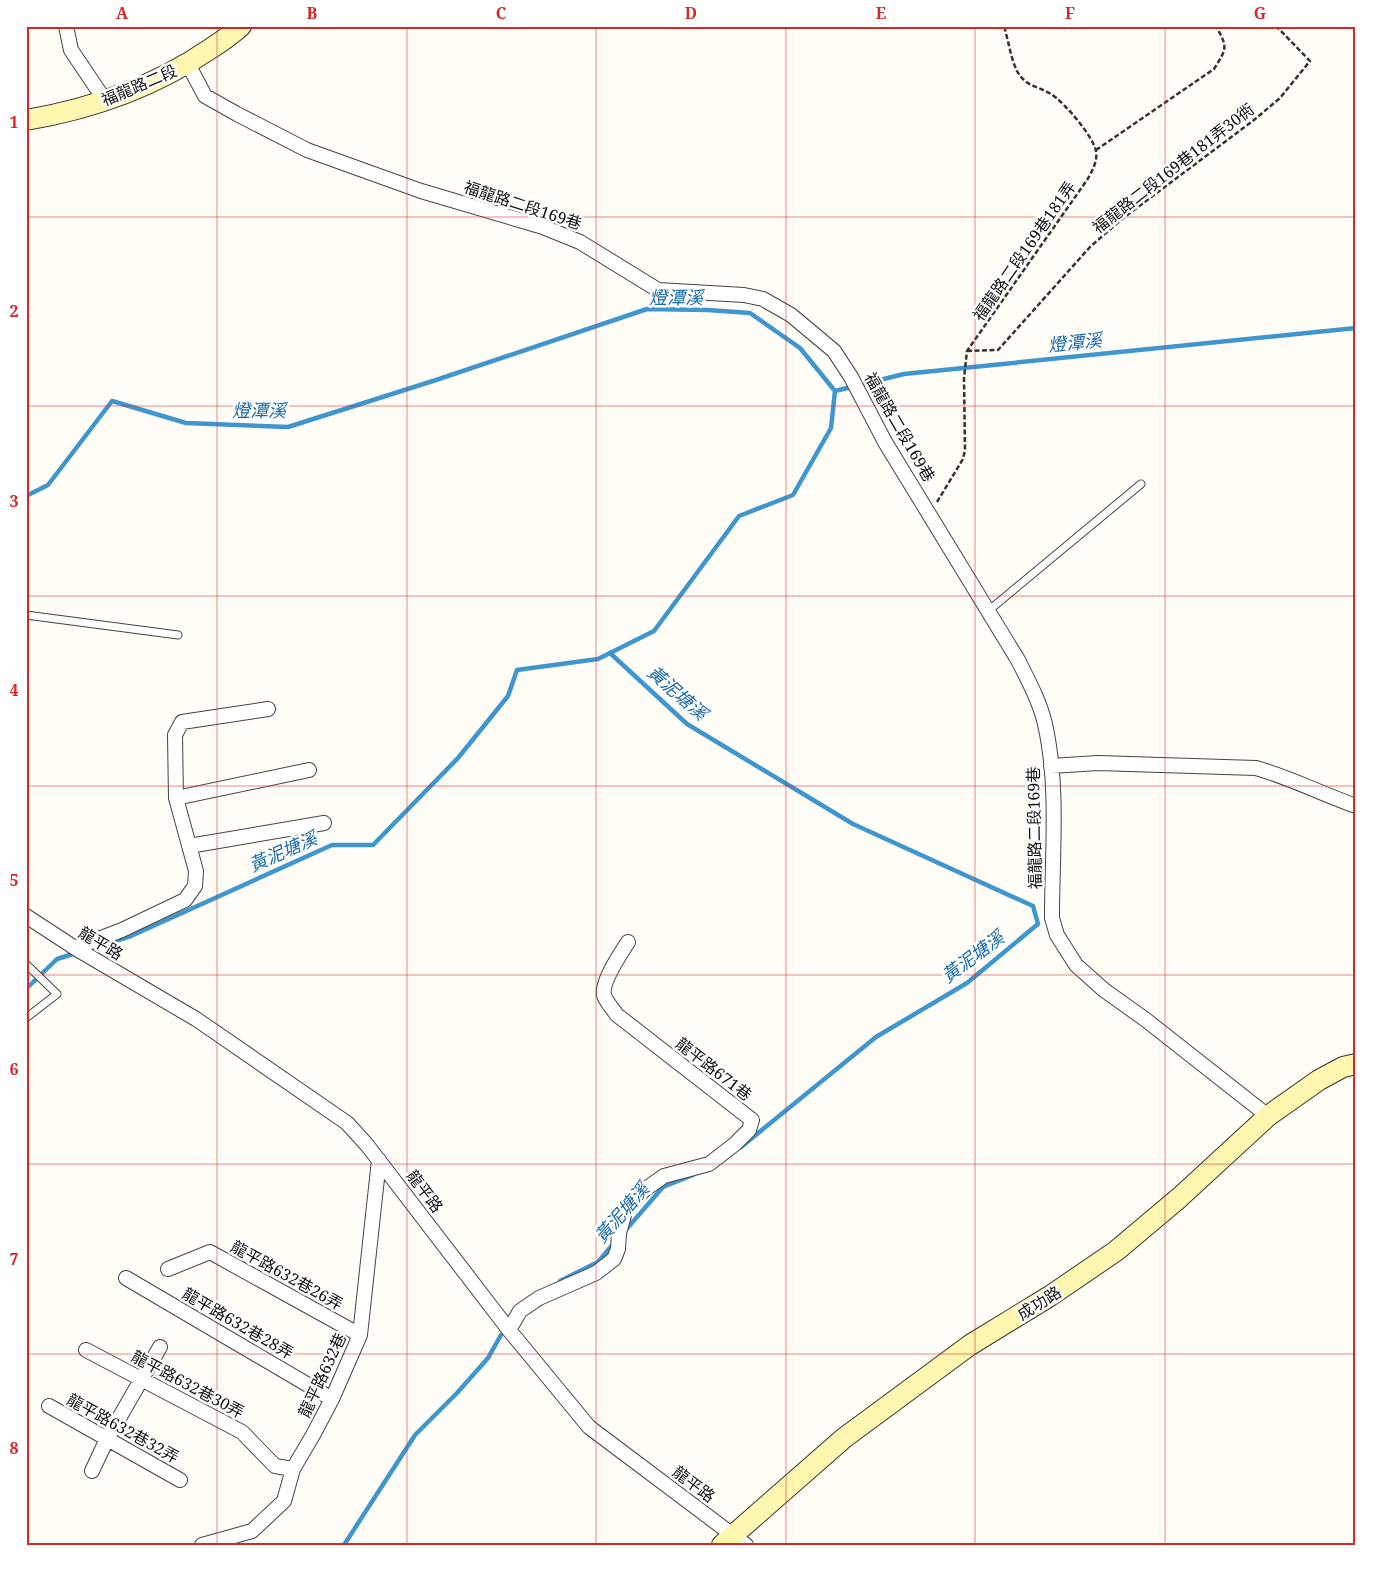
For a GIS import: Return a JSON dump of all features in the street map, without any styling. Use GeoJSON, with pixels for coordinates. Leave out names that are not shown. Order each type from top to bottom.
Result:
{"type":"FeatureCollection","features":[{"type":"Feature","properties":{"kind":"street"},"geometry":{"type":"LineString","coordinates":[[66,26],[71,50],[106,102]]}},
{"type":"Feature","properties":{"kind":"street","name":"福龍路二段"},"geometry":{"type":"LineString","coordinates":[[26,120],[51,116],[106,102],[130,92],[188,64],[241,26]]}},
{"type":"Feature","properties":{"kind":"street","name":"福龍路二段169巷"},"geometry":{"type":"LineString","coordinates":[[188,64],[206,96],[307,150],[421,191],[543,227],[580,242],[658,290],[744,295],[763,299],[791,315],[834,351],[852,377],[885,442],[1018,660],[1032,688],[1044,722],[1052,766],[1054,802],[1052,918],[1057,935],[1076,965],[1104,990],[1146,1020],[1268,1116]]}},
{"type":"Feature","properties":{"kind":"street"},"geometry":{"type":"LineString","coordinates":[[75,948],[122,930],[185,900],[194,886],[196,871],[176,798],[174,735],[182,722],[268,709]]}},
{"type":"Feature","properties":{"kind":"street"},"geometry":{"type":"LineString","coordinates":[[1052,766],[1098,763],[1256,768],[1277,774],[1321,794],[1356,806]]}},
{"type":"Feature","properties":{"kind":"street"},"geometry":{"type":"LineString","coordinates":[[176,798],[309,770]]}},
{"type":"Feature","properties":{"kind":"street"},"geometry":{"type":"LineString","coordinates":[[189,846],[324,823]]}},
{"type":"Feature","properties":{"kind":"street","name":"龍平路"},"geometry":{"type":"LineString","coordinates":[[26,916],[75,948],[196,1019],[346,1123],[379,1160],[509,1330],[589,1427],[734,1542]]}},
{"type":"Feature","properties":{"kind":"street","name":"龍平路671巷"},"geometry":{"type":"LineString","coordinates":[[509,1330],[520,1311],[539,1298],[596,1273],[614,1259],[618,1249],[619,1233],[626,1208],[644,1190],[664,1176],[709,1164],[750,1130],[752,1120],[617,1015],[608,1004],[604,994],[606,981],[628,942]]}},
{"type":"Feature","properties":{"kind":"street","name":"成功路"},"geometry":{"type":"LineString","coordinates":[[734,1542],[844,1438],[970,1345],[1050,1296],[1116,1251],[1179,1198],[1268,1116],[1319,1080],[1344,1067],[1356,1064]]}},
{"type":"Feature","properties":{"kind":"street","name":"龍平路632巷"},"geometry":{"type":"LineString","coordinates":[[202,1545],[252,1531],[284,1501],[292,1469],[332,1399],[360,1335],[379,1160]]}},
{"type":"Feature","properties":{"kind":"street","name":"龍平路632巷26弄"},"geometry":{"type":"LineString","coordinates":[[168,1268],[210,1252],[360,1335]]}},
{"type":"Feature","properties":{"kind":"street","name":"龍平路632巷28弄"},"geometry":{"type":"LineString","coordinates":[[126,1278],[332,1399]]}},
{"type":"Feature","properties":{"kind":"street"},"geometry":{"type":"LineString","coordinates":[[92,1471],[107,1439],[160,1347]]}},
{"type":"Feature","properties":{"kind":"street","name":"龍平路632巷30弄"},"geometry":{"type":"LineString","coordinates":[[86,1350],[242,1432],[275,1466],[292,1469]]}},
{"type":"Feature","properties":{"kind":"street","name":"龍平路632巷32弄"},"geometry":{"type":"LineString","coordinates":[[49,1406],[180,1480]]}},
{"type":"Feature","properties":{"kind":"lane"},"geometry":{"type":"LineString","coordinates":[[988,611],[1141,484]]}},
{"type":"Feature","properties":{"kind":"lane"},"geometry":{"type":"LineString","coordinates":[[26,615],[178,634]]}},
{"type":"Feature","properties":{"kind":"lane"},"geometry":{"type":"LineString","coordinates":[[26,964],[57,994],[26,1018]]}},
{"type":"Feature","properties":{"kind":"path"},"geometry":{"type":"LineString","coordinates":[[1004,26],[1017,70],[1035,88],[1051,94],[1071,111],[1086,130],[1096,151],[1214,69],[1225,51],[1224,41],[1216,26]]}},
{"type":"Feature","properties":{"kind":"path","name":"福龍路二段169巷181弄30衖"},"geometry":{"type":"LineString","coordinates":[[967,351],[998,350],[1090,247],[1122,219],[1248,125],[1280,98],[1310,61],[1276,26]]}},
{"type":"Feature","properties":{"kind":"path","name":"福龍路二段169巷181弄"},"geometry":{"type":"LineString","coordinates":[[930,513],[963,459],[965,450],[964,378],[967,351],[1088,180],[1094,169],[1096,151]]}},
{"type":"Feature","properties":{"kind":"waterway","name":"燈潭溪"},"geometry":{"type":"LineString","coordinates":[[26,496],[48,485],[112,401],[186,423],[288,427],[436,380],[647,309],[750,313],[800,348],[835,391],[904,374],[1356,328]]}},
{"type":"Feature","properties":{"kind":"waterway","name":"黃泥塘溪"},"geometry":{"type":"LineString","coordinates":[[103,945],[131,936],[332,845],[373,845],[458,758],[508,696],[517,670],[598,659],[654,631],[739,516],[793,495],[831,428],[835,391]]}},
{"type":"Feature","properties":{"kind":"waterway","name":"黃泥塘溪"},"geometry":{"type":"LineString","coordinates":[[610,653],[687,724],[853,824],[1033,906],[1038,924],[967,983],[876,1037],[741,1147]]}},
{"type":"Feature","properties":{"kind":"waterway","name":"黃泥塘溪"},"geometry":{"type":"LineString","coordinates":[[26,989],[57,959],[73,954]]}},
{"type":"Feature","properties":{"kind":"waterway","name":"黃泥塘溪"},"geometry":{"type":"LineString","coordinates":[[624,1232],[663,1187],[693,1175]]}},
{"type":"Feature","properties":{"kind":"waterway","name":"黃泥塘溪"},"geometry":{"type":"LineString","coordinates":[[560,1281],[598,1262],[614,1243]]}},
{"type":"Feature","properties":{"kind":"waterway","name":"黃泥塘溪"},"geometry":{"type":"LineString","coordinates":[[344,1545],[415,1435],[457,1393],[488,1358],[501,1335]]}}]}
